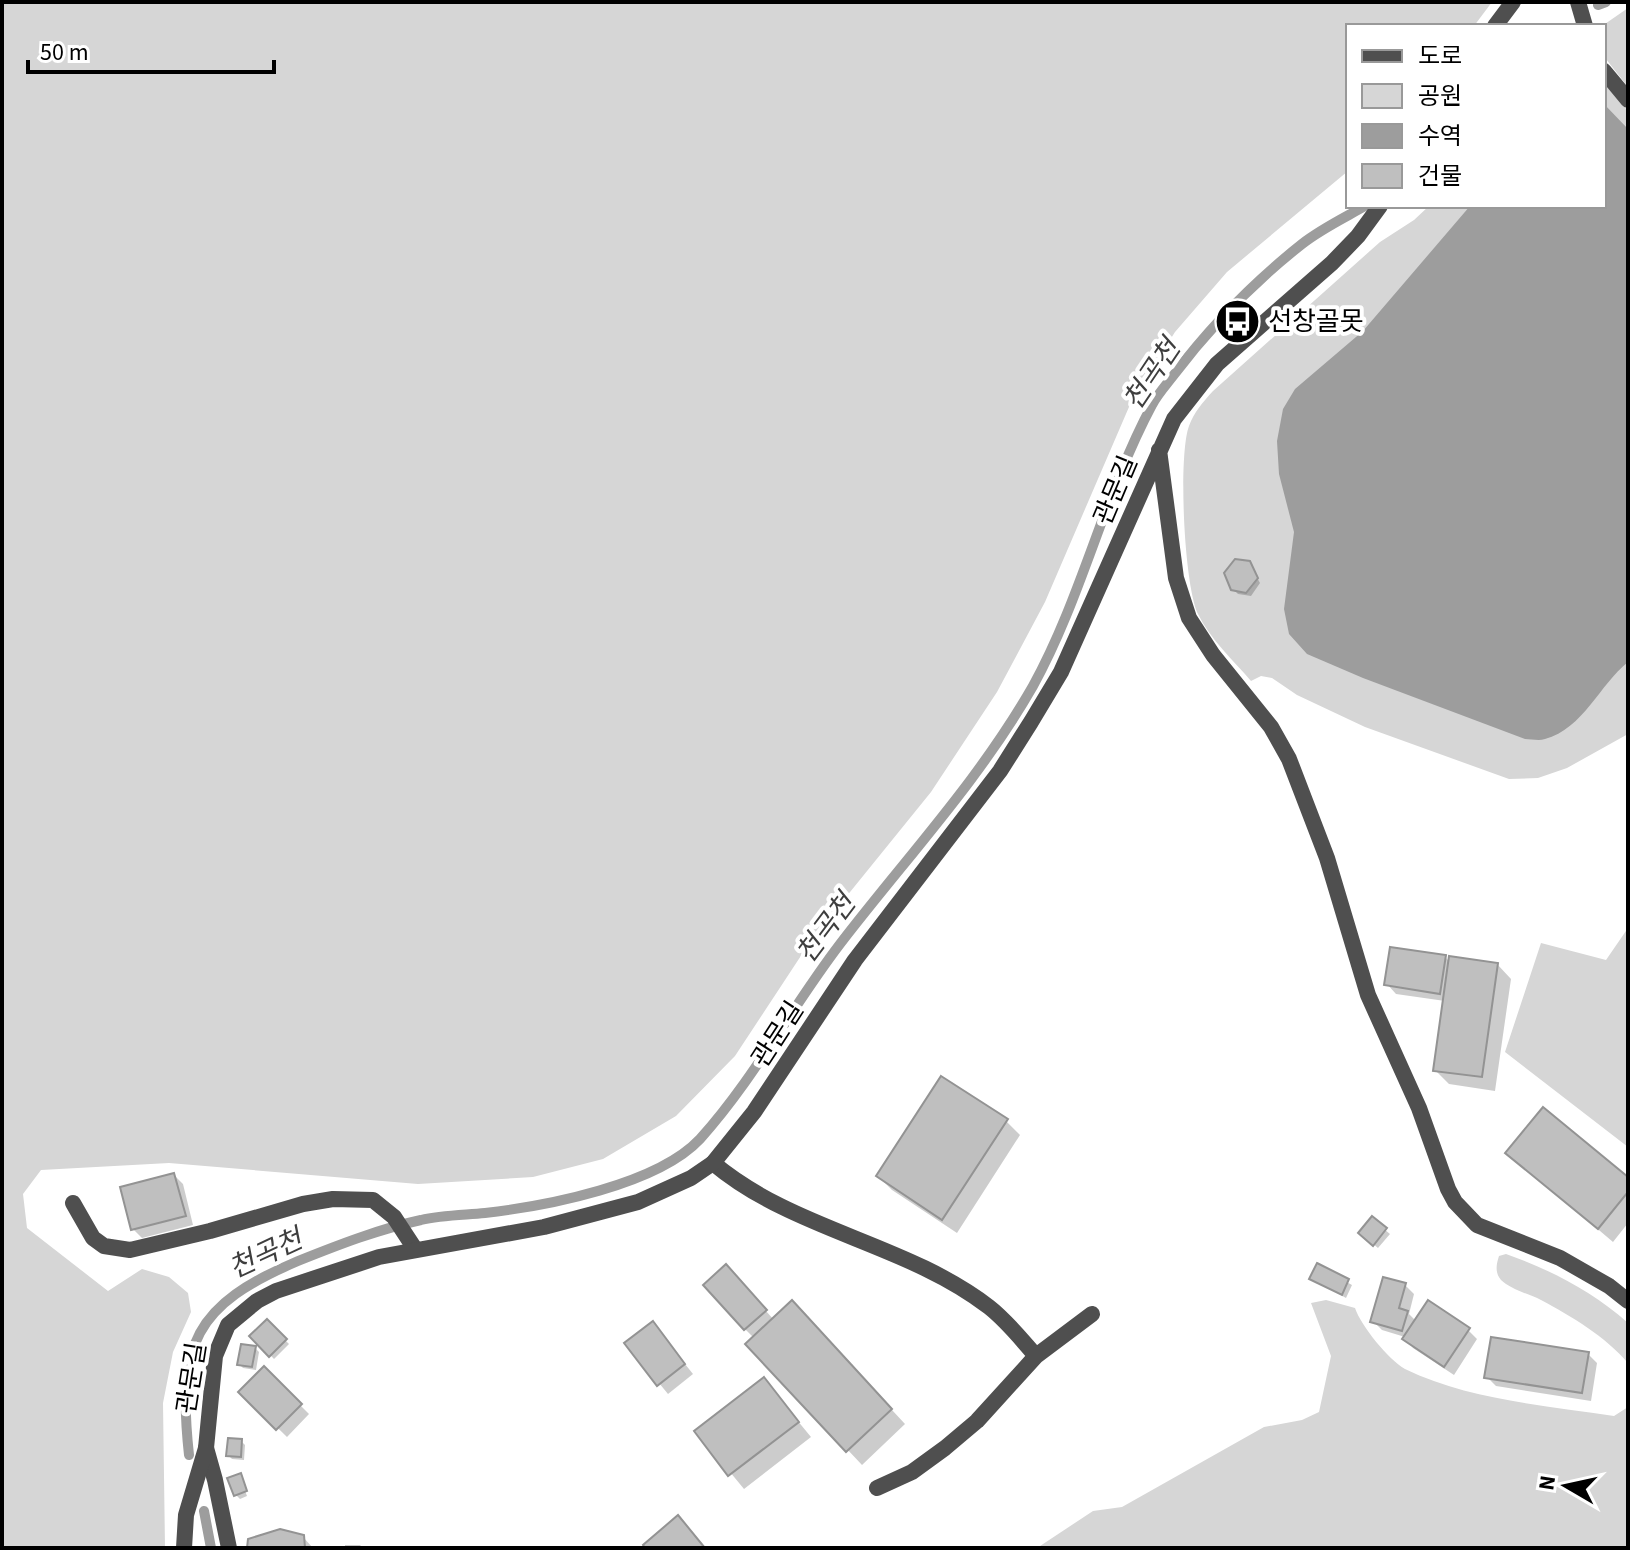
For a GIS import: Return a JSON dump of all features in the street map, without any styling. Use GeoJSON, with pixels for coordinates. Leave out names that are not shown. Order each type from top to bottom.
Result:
{"type":"FeatureCollection","features":[{"type":"Feature","properties":{"kind":"street"},"geometry":{"type":"LineString","coordinates":[[1496,24],[1513,2]]}},
{"type":"Feature","properties":{"kind":"street"},"geometry":{"type":"LineString","coordinates":[[1578,2],[1584,24]]}},
{"type":"Feature","properties":{"kind":"street"},"geometry":{"type":"LineString","coordinates":[[1606,73],[1628,100]]}},
{"type":"Feature","properties":{"kind":"street","name":"관문길"},"geometry":{"type":"LineString","coordinates":[[184,1548],[186,1515],[206,1448],[215,1356],[228,1325],[257,1301],[276,1291],[379,1257],[544,1227],[638,1202],[669,1190],[713,1163],[754,1112],[855,960],[1000,771],[1031,722],[1061,672],[1158,448],[1182,407],[1217,364],[1332,263],[1358,236],[1379,208]]}},
{"type":"Feature","properties":{"kind":"street"},"geometry":{"type":"LineString","coordinates":[[1158,448],[1176,578],[1189,618],[1213,655],[1271,727],[1289,759],[1327,858],[1368,995],[1419,1108],[1455,1202],[1477,1225],[1560,1258],[1609,1286],[1628,1301]]}},
{"type":"Feature","properties":{"kind":"street"},"geometry":{"type":"LineString","coordinates":[[713,1163],[735,1181],[779,1207],[881,1250],[970,1293],[1005,1321],[1036,1356]]}},
{"type":"Feature","properties":{"kind":"street"},"geometry":{"type":"LineString","coordinates":[[73,1203],[93,1238],[115,1250],[130,1250],[303,1204],[333,1199],[373,1200],[394,1217],[415,1249]]}},
{"type":"Feature","properties":{"kind":"street"},"geometry":{"type":"LineString","coordinates":[[877,1488],[912,1472],[945,1448],[977,1421],[1036,1356],[1092,1314]]}},
{"type":"Feature","properties":{"kind":"street"},"geometry":{"type":"LineString","coordinates":[[206,1448],[229,1548]]}},
{"type":"Feature","properties":{"kind":"green space"},"geometry":{"type":"Polygon","coordinates":[[[2,2],[1492,2],[1476,24],[1346,24],[1346,173],[1227,272],[1175,332],[1132,400],[1045,602],[997,692],[931,792],[812,939],[735,1056],[676,1116],[603,1159],[533,1177],[418,1184],[169,1163],[41,1170],[23,1194],[27,1228],[108,1291],[142,1269],[169,1277],[188,1293],[191,1312],[173,1352],[163,1403],[165,1548],[2,1548],[2,2]]]}},
{"type":"Feature","properties":{"kind":"green space"},"geometry":{"type":"Polygon","coordinates":[[[1628,8],[1628,87],[1606,59],[1605,24],[1628,8]]]}},
{"type":"Feature","properties":{"kind":"green space","name":"선창골못"},"geometry":{"type":"Polygon","coordinates":[[[1606,85],[1628,111],[1628,734],[1567,768],[1538,778],[1509,779],[1365,727],[1297,695],[1272,678],[1261,676],[1251,681],[1209,632],[1193,599],[1186,550],[1183,491],[1186,442],[1193,416],[1213,391],[1380,242],[1427,208],[1606,208],[1606,85]]]}},
{"type":"Feature","properties":{"kind":"green space"},"geometry":{"type":"Polygon","coordinates":[[[1628,928],[1628,1147],[1505,1052],[1541,943],[1606,960],[1628,928]]]}},
{"type":"Feature","properties":{"kind":"green space"},"geometry":{"type":"Polygon","coordinates":[[[1506,1254],[1570,1282],[1628,1323],[1628,1363],[1609,1344],[1576,1320],[1501,1280],[1497,1263],[1499,1256],[1506,1254]]]}},
{"type":"Feature","properties":{"kind":"green space"},"geometry":{"type":"Polygon","coordinates":[[[1326,1300],[1355,1308],[1369,1333],[1391,1358],[1405,1369],[1429,1379],[1481,1395],[1614,1416],[1628,1407],[1628,1548],[1037,1548],[1093,1511],[1122,1507],[1264,1427],[1302,1420],[1319,1412],[1331,1356],[1311,1303],[1326,1300]]]}},
{"type":"Feature","properties":{"kind":"water","name":"선창골못"},"geometry":{"type":"Polygon","coordinates":[[[1606,106],[1628,129],[1628,662],[1581,716],[1558,734],[1545,739],[1525,739],[1307,654],[1289,634],[1284,609],[1294,532],[1279,474],[1277,441],[1283,409],[1295,389],[1363,331],[1468,208],[1606,208],[1606,106]]]}},
{"type":"Feature","properties":{"kind":"building"},"geometry":{"type":"Polygon","coordinates":[[[1235,559],[1250,561],[1258,578],[1246,593],[1231,590],[1224,573],[1235,559]]]}},
{"type":"Feature","properties":{"kind":"building"},"geometry":{"type":"Polygon","coordinates":[[[1390,947],[1446,955],[1440,994],[1384,985],[1390,947]]]}},
{"type":"Feature","properties":{"kind":"building"},"geometry":{"type":"Polygon","coordinates":[[[1449,956],[1498,963],[1482,1077],[1433,1071],[1449,956]]]}},
{"type":"Feature","properties":{"kind":"building"},"geometry":{"type":"Polygon","coordinates":[[[941,1076],[1008,1119],[942,1220],[876,1176],[941,1076]]]}},
{"type":"Feature","properties":{"kind":"building"},"geometry":{"type":"Polygon","coordinates":[[[1543,1107],[1628,1177],[1628,1192],[1598,1229],[1505,1153],[1543,1107]]]}},
{"type":"Feature","properties":{"kind":"building"},"geometry":{"type":"Polygon","coordinates":[[[174,1173],[186,1216],[131,1230],[120,1187],[174,1173]]]}},
{"type":"Feature","properties":{"kind":"building"},"geometry":{"type":"Polygon","coordinates":[[[1372,1216],[1387,1228],[1373,1246],[1358,1233],[1372,1216]]]}},
{"type":"Feature","properties":{"kind":"building"},"geometry":{"type":"Polygon","coordinates":[[[1317,1263],[1349,1279],[1342,1295],[1309,1279],[1317,1263]]]}},
{"type":"Feature","properties":{"kind":"building"},"geometry":{"type":"Polygon","coordinates":[[[726,1264],[767,1310],[744,1330],[703,1285],[726,1264]]]}},
{"type":"Feature","properties":{"kind":"building"},"geometry":{"type":"Polygon","coordinates":[[[1383,1277],[1406,1283],[1399,1308],[1408,1311],[1402,1331],[1370,1322],[1383,1277]]]}},
{"type":"Feature","properties":{"kind":"building"},"geometry":{"type":"Polygon","coordinates":[[[792,1300],[892,1409],[846,1452],[745,1344],[792,1300]]]}},
{"type":"Feature","properties":{"kind":"building"},"geometry":{"type":"Polygon","coordinates":[[[1428,1300],[1470,1328],[1444,1367],[1402,1339],[1428,1300]]]}},
{"type":"Feature","properties":{"kind":"building"},"geometry":{"type":"Polygon","coordinates":[[[267,1319],[287,1339],[269,1357],[249,1336],[267,1319]]]}},
{"type":"Feature","properties":{"kind":"building"},"geometry":{"type":"Polygon","coordinates":[[[653,1321],[685,1364],[657,1386],[624,1343],[653,1321]]]}},
{"type":"Feature","properties":{"kind":"building"},"geometry":{"type":"Polygon","coordinates":[[[1491,1337],[1589,1352],[1582,1393],[1484,1378],[1491,1337]]]}},
{"type":"Feature","properties":{"kind":"building"},"geometry":{"type":"Polygon","coordinates":[[[241,1344],[256,1346],[252,1367],[237,1365],[241,1344]]]}},
{"type":"Feature","properties":{"kind":"building"},"geometry":{"type":"Polygon","coordinates":[[[264,1366],[302,1404],[276,1430],[238,1392],[264,1366]]]}},
{"type":"Feature","properties":{"kind":"building"},"geometry":{"type":"Polygon","coordinates":[[[764,1377],[799,1422],[728,1476],[694,1431],[764,1377]]]}},
{"type":"Feature","properties":{"kind":"building"},"geometry":{"type":"Polygon","coordinates":[[[228,1438],[242,1439],[241,1457],[226,1456],[228,1438]]]}},
{"type":"Feature","properties":{"kind":"building"},"geometry":{"type":"Polygon","coordinates":[[[241,1473],[247,1491],[234,1496],[227,1478],[241,1473]]]}},
{"type":"Feature","properties":{"kind":"building"},"geometry":{"type":"Polygon","coordinates":[[[678,1515],[705,1548],[645,1548],[643,1545],[678,1515]]]}},
{"type":"Feature","properties":{"kind":"building"},"geometry":{"type":"Polygon","coordinates":[[[280,1529],[304,1535],[305,1548],[247,1548],[248,1539],[280,1529]]]}},
{"type":"Feature","properties":{"kind":"waterway","name":"천곡천"},"geometry":{"type":"LineString","coordinates":[[1598,5],[1606,2]]}},
{"type":"Feature","properties":{"kind":"waterway","name":"천곡천"},"geometry":{"type":"LineString","coordinates":[[189,1455],[186,1384],[191,1356],[200,1333],[215,1312],[235,1294],[298,1261],[390,1228],[436,1217],[538,1205],[599,1191],[657,1169],[700,1139],[738,1092],[840,944],[965,787],[1012,721],[1033,686],[1066,617],[1120,474],[1159,394],[1217,323],[1267,274],[1309,239],[1362,208]]}},
{"type":"Feature","properties":{"kind":"waterway","name":"천곡천"},"geometry":{"type":"LineString","coordinates":[[204,1511],[211,1548]]}},
{"type":"Feature","properties":{"kind":"place","name":"선창골못"},"geometry":{"type":"Point","coordinates":[1237,321]}}]}
